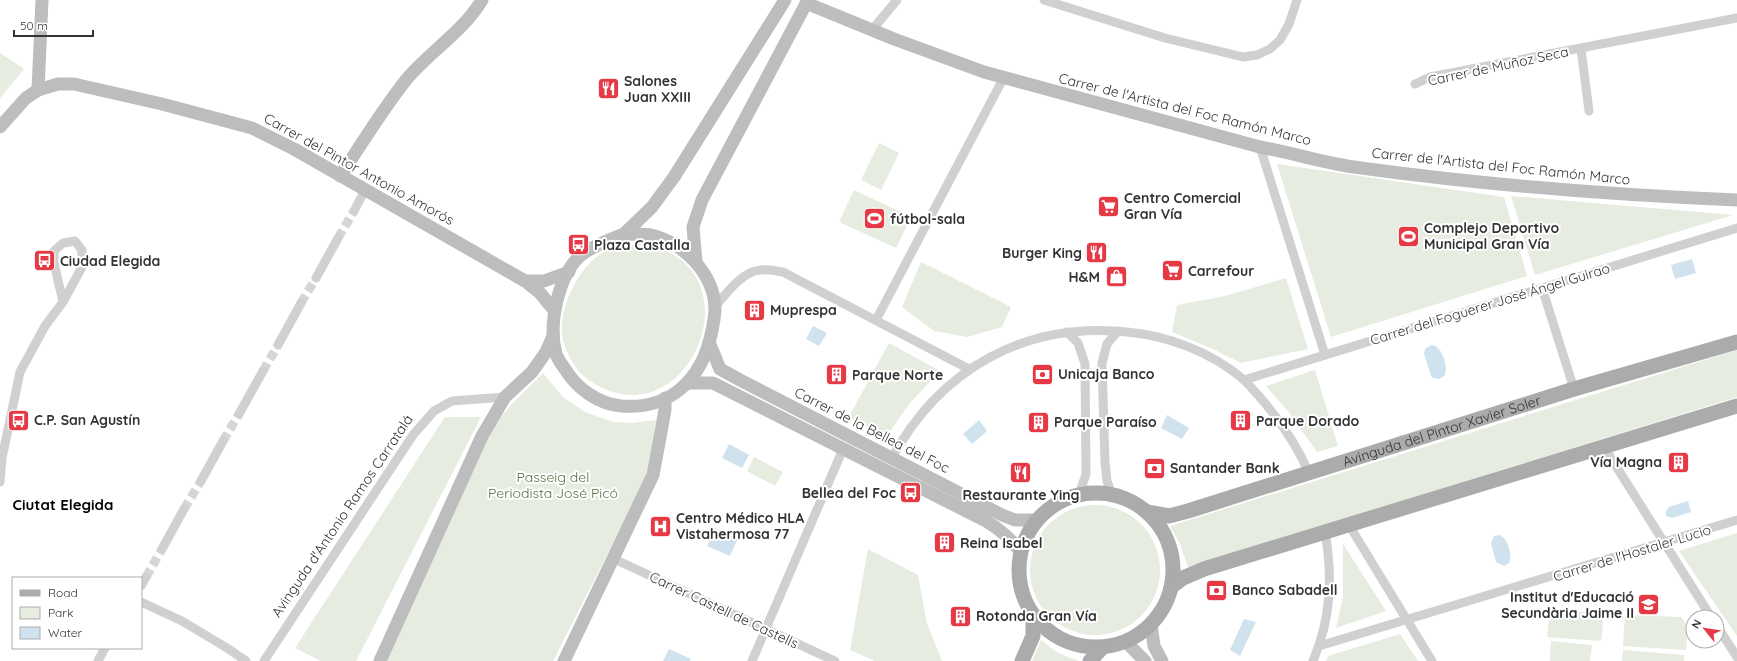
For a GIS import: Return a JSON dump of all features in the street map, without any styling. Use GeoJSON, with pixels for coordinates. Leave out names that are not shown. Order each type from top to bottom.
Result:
{"type":"FeatureCollection","features":[{"type":"Feature","properties":{"kind":"main road"},"geometry":{"type":"LineString","coordinates":[[38,90],[42,0]]}},
{"type":"Feature","properties":{"kind":"main road"},"geometry":{"type":"LineString","coordinates":[[340,176],[406,80],[430,55],[464,24],[482,0]]}},
{"type":"Feature","properties":{"kind":"main road"},"geometry":{"type":"LineString","coordinates":[[624,234],[652,207],[674,177],[785,0]]}},
{"type":"Feature","properties":{"kind":"main road"},"geometry":{"type":"LineString","coordinates":[[696,262],[693,227],[702,200],[807,1]]}},
{"type":"Feature","properties":{"kind":"main road","name":"Carrer de l'Artista del Foc Ramón Marco"},"geometry":{"type":"LineString","coordinates":[[807,1],[872,30],[1003,79],[1260,147],[1359,168],[1474,182],[1622,195],[1736,200]]}},
{"type":"Feature","properties":{"kind":"main road","name":"Carrer del Pintor Antonio Amorós"},"geometry":{"type":"LineString","coordinates":[[0,127],[12,111],[26,98],[38,90],[58,84],[74,84],[162,104],[252,128],[294,149],[525,281],[540,293],[554,310]]}},
{"type":"Feature","properties":{"kind":"main road"},"geometry":{"type":"LineString","coordinates":[[380,661],[479,443],[505,397],[532,372],[546,352],[552,336],[554,310],[569,272],[580,256],[602,242],[624,234],[651,235],[675,244],[696,262],[710,284],[715,307],[705,358],[688,383],[657,402],[633,407],[609,404],[588,393],[570,378],[556,355],[552,336]]}},
{"type":"Feature","properties":{"kind":"main road"},"geometry":{"type":"LineString","coordinates":[[525,281],[544,281],[569,272]]}},
{"type":"Feature","properties":{"kind":"main road","name":"Carrer de la Bellea del Foc"},"geometry":{"type":"LineString","coordinates":[[709,342],[720,369],[1002,515],[1015,520],[1037,520]]}},
{"type":"Feature","properties":{"kind":"main road","name":"Avinguda del Pintor Xavier Soler"},"geometry":{"type":"LineString","coordinates":[[1147,512],[1169,516],[1188,512],[1574,389],[1737,342]]}},
{"type":"Feature","properties":{"kind":"main road"},"geometry":{"type":"LineString","coordinates":[[688,383],[713,383],[986,521],[1010,538],[1021,552]]}},
{"type":"Feature","properties":{"kind":"main road"},"geometry":{"type":"LineString","coordinates":[[564,661],[653,475],[665,410],[665,398]]}},
{"type":"Feature","properties":{"kind":"main road"},"geometry":{"type":"LineString","coordinates":[[1171,587],[1183,578],[1204,570],[1737,406]]}},
{"type":"Feature","properties":{"kind":"main road"},"geometry":{"type":"LineString","coordinates":[[1090,493],[1112,495],[1130,501],[1147,512],[1158,524],[1167,539],[1171,551],[1173,575],[1171,587],[1164,607],[1151,624],[1126,642],[1102,648],[1079,646],[1068,643],[1048,632],[1033,616],[1026,605],[1019,579],[1021,552],[1027,535],[1037,520],[1056,504],[1079,495],[1090,493]]}},
{"type":"Feature","properties":{"kind":"main road"},"geometry":{"type":"LineString","coordinates":[[1022,661],[1033,636],[1033,616]]}},
{"type":"Feature","properties":{"kind":"main road"},"geometry":{"type":"LineString","coordinates":[[1151,624],[1154,646],[1162,661]]}},
{"type":"Feature","properties":{"kind":"main road"},"geometry":{"type":"LineString","coordinates":[[1126,642],[1145,661]]}},
{"type":"Feature","properties":{"kind":"main road"},"geometry":{"type":"LineString","coordinates":[[1090,661],[1102,648]]}},
{"type":"Feature","properties":{"kind":"street"},"geometry":{"type":"LineString","coordinates":[[872,30],[897,0]]}},
{"type":"Feature","properties":{"kind":"street"},"geometry":{"type":"LineString","coordinates":[[1044,0],[1165,38],[1243,57],[1257,55],[1270,50],[1280,40],[1289,24],[1297,0]]}},
{"type":"Feature","properties":{"kind":"street","name":"Carrer de Muñoz Seca"},"geometry":{"type":"LineString","coordinates":[[1415,84],[1430,78],[1737,18]]}},
{"type":"Feature","properties":{"kind":"street","name":"Carrer de Muñoz Seca"},"geometry":{"type":"LineString","coordinates":[[1581,49],[1589,112]]}},
{"type":"Feature","properties":{"kind":"street"},"geometry":{"type":"LineString","coordinates":[[876,320],[1003,79]]}},
{"type":"Feature","properties":{"kind":"street"},"geometry":{"type":"LineString","coordinates":[[1260,147],[1325,355]]}},
{"type":"Feature","properties":{"kind":"street"},"geometry":{"type":"LineString","coordinates":[[354,211],[366,190]]}},
{"type":"Feature","properties":{"kind":"street","name":"Carrer del Foguerer José Ángel Guirao"},"geometry":{"type":"LineString","coordinates":[[1244,380],[1737,228]]}},
{"type":"Feature","properties":{"kind":"street"},"geometry":{"type":"LineString","coordinates":[[316,278],[338,238]]}},
{"type":"Feature","properties":{"kind":"street"},"geometry":{"type":"LineString","coordinates":[[0,482],[2,479],[1,458],[20,372],[45,326],[63,302],[82,267],[82,250],[75,241],[63,242],[54,251],[54,263],[63,302]]}},
{"type":"Feature","properties":{"kind":"street"},"geometry":{"type":"LineString","coordinates":[[715,307],[734,284],[751,273],[760,269],[783,272],[969,369]]}},
{"type":"Feature","properties":{"kind":"street"},"geometry":{"type":"LineString","coordinates":[[1542,288],[1574,389]]}},
{"type":"Feature","properties":{"kind":"street"},"geometry":{"type":"LineString","coordinates":[[278,345],[301,304]]}},
{"type":"Feature","properties":{"kind":"street"},"geometry":{"type":"LineString","coordinates":[[892,458],[911,427],[924,411],[953,382],[969,369],[1016,345],[1041,337],[1067,332],[1101,330],[1140,333],[1164,338],[1204,354],[1227,367],[1244,380],[1282,424],[1309,473]]}},
{"type":"Feature","properties":{"kind":"street"},"geometry":{"type":"LineString","coordinates":[[1112,495],[1107,481],[1105,462],[1102,363],[1107,344],[1118,331]]}},
{"type":"Feature","properties":{"kind":"street"},"geometry":{"type":"LineString","coordinates":[[1067,332],[1078,343],[1085,364],[1086,474],[1079,495]]}},
{"type":"Feature","properties":{"kind":"street"},"geometry":{"type":"LineString","coordinates":[[239,414],[263,371]]}},
{"type":"Feature","properties":{"kind":"street","name":"Avinguda d'Antonio Ramos Carratalá"},"geometry":{"type":"LineString","coordinates":[[266,659],[413,435],[434,411],[452,401],[505,397]]}},
{"type":"Feature","properties":{"kind":"street"},"geometry":{"type":"LineString","coordinates":[[201,481],[223,441]]}},
{"type":"Feature","properties":{"kind":"street"},"geometry":{"type":"LineString","coordinates":[[1604,447],[1706,609]]}},
{"type":"Feature","properties":{"kind":"street"},"geometry":{"type":"LineString","coordinates":[[752,661],[767,630],[843,449]]}},
{"type":"Feature","properties":{"kind":"street"},"geometry":{"type":"LineString","coordinates":[[162,549],[184,510]]}},
{"type":"Feature","properties":{"kind":"street","name":"Carrer de l'Hostaler Lucio"},"geometry":{"type":"LineString","coordinates":[[1319,646],[1664,544],[1737,520]]}},
{"type":"Feature","properties":{"kind":"street"},"geometry":{"type":"LineString","coordinates":[[1349,525],[1432,661]]}},
{"type":"Feature","properties":{"kind":"street"},"geometry":{"type":"LineString","coordinates":[[1313,661],[1319,646],[1326,618],[1330,590],[1330,560],[1325,532]]}},
{"type":"Feature","properties":{"kind":"street","name":"Carrer Castell de Castells"},"geometry":{"type":"LineString","coordinates":[[614,559],[835,661]]}},
{"type":"Feature","properties":{"kind":"street"},"geometry":{"type":"LineString","coordinates":[[142,584],[146,577]]}},
{"type":"Feature","properties":{"kind":"street"},"geometry":{"type":"LineString","coordinates":[[142,602],[182,621],[246,661]]}},
{"type":"Feature","properties":{"kind":"street"},"geometry":{"type":"LineString","coordinates":[[1725,638],[1737,657]]}},
{"type":"Feature","properties":{"kind":"street"},"geometry":{"type":"LineString","coordinates":[[98,661],[104,649]]}},
{"type":"Feature","properties":{"kind":"street"},"geometry":{"type":"LineString","coordinates":[[266,659],[276,661]]}},
{"type":"Feature","properties":{"kind":"green space"},"geometry":{"type":"Polygon","coordinates":[[[0,53],[24,69],[0,98],[0,53]]]}},
{"type":"Feature","properties":{"kind":"green space"},"geometry":{"type":"Polygon","coordinates":[[[879,143],[899,153],[881,190],[861,180],[879,143]]]}},
{"type":"Feature","properties":{"kind":"green space","name":"Complejo Deportivo Municipal Gran Vía"},"geometry":{"type":"Polygon","coordinates":[[[1277,164],[1504,197],[1527,276],[1331,337],[1277,164]]]}},
{"type":"Feature","properties":{"kind":"green space","name":"fútbol-sala"},"geometry":{"type":"Polygon","coordinates":[[[854,190],[911,217],[896,248],[839,222],[854,190]]]}},
{"type":"Feature","properties":{"kind":"green space"},"geometry":{"type":"Polygon","coordinates":[[[1511,196],[1733,215],[1535,275],[1511,196]]]}},
{"type":"Feature","properties":{"kind":"green space"},"geometry":{"type":"Polygon","coordinates":[[[639,244],[674,255],[694,275],[704,299],[704,326],[695,351],[680,373],[659,389],[634,395],[605,389],[590,381],[579,371],[564,344],[562,320],[570,292],[585,268],[594,259],[612,248],[639,244]]]}},
{"type":"Feature","properties":{"kind":"green space"},"geometry":{"type":"Polygon","coordinates":[[[921,262],[1011,307],[1002,327],[967,337],[934,331],[902,307],[921,262]]]}},
{"type":"Feature","properties":{"kind":"green space"},"geometry":{"type":"Polygon","coordinates":[[[1286,278],[1308,349],[1241,363],[1215,350],[1172,332],[1177,305],[1225,296],[1286,278]]]}},
{"type":"Feature","properties":{"kind":"green space"},"geometry":{"type":"Polygon","coordinates":[[[889,343],[940,371],[909,404],[886,437],[849,417],[889,343]]]}},
{"type":"Feature","properties":{"kind":"green space"},"geometry":{"type":"Polygon","coordinates":[[[1737,350],[1737,397],[1188,567],[1180,544],[1170,526],[1737,350]]]}},
{"type":"Feature","properties":{"kind":"green space"},"geometry":{"type":"Polygon","coordinates":[[[1315,370],[1338,446],[1317,452],[1288,411],[1266,386],[1315,370]]]}},
{"type":"Feature","properties":{"kind":"green space","name":"Passeig del Periodista José Picó"},"geometry":{"type":"Polygon","coordinates":[[[543,373],[563,397],[585,412],[613,422],[632,423],[656,420],[646,478],[553,661],[387,661],[484,445],[496,423],[510,406],[543,373]]]}},
{"type":"Feature","properties":{"kind":"green space"},"geometry":{"type":"Polygon","coordinates":[[[445,417],[481,417],[356,661],[321,661],[295,648],[445,417]]]}},
{"type":"Feature","properties":{"kind":"green space"},"geometry":{"type":"Polygon","coordinates":[[[754,457],[783,472],[775,486],[747,471],[754,457]]]}},
{"type":"Feature","properties":{"kind":"green space"},"geometry":{"type":"Polygon","coordinates":[[[1101,505],[1120,510],[1141,524],[1155,545],[1159,557],[1159,583],[1155,595],[1141,616],[1120,630],[1108,634],[1089,635],[1070,630],[1049,616],[1035,595],[1031,583],[1030,564],[1035,545],[1049,524],[1070,510],[1082,506],[1101,505]]]}},
{"type":"Feature","properties":{"kind":"green space"},"geometry":{"type":"Polygon","coordinates":[[[1737,533],[1737,636],[1725,618],[1725,609],[1719,609],[1679,551],[1737,533]]]}},
{"type":"Feature","properties":{"kind":"green space"},"geometry":{"type":"Polygon","coordinates":[[[1343,544],[1386,611],[1336,628],[1343,597],[1343,544]]]}},
{"type":"Feature","properties":{"kind":"green space"},"geometry":{"type":"Polygon","coordinates":[[[868,549],[918,575],[927,624],[942,661],[875,661],[850,650],[868,549]]]}},
{"type":"Feature","properties":{"kind":"green space"},"geometry":{"type":"Polygon","coordinates":[[[1550,610],[1604,613],[1601,641],[1547,637],[1550,610]]]}},
{"type":"Feature","properties":{"kind":"green space"},"geometry":{"type":"Polygon","coordinates":[[[1625,615],[1681,617],[1685,623],[1686,650],[1623,646],[1625,615]]]}},
{"type":"Feature","properties":{"kind":"green space"},"geometry":{"type":"Polygon","coordinates":[[[1400,634],[1418,661],[1326,661],[1328,656],[1400,634]]]}},
{"type":"Feature","properties":{"kind":"green space"},"geometry":{"type":"Polygon","coordinates":[[[1041,640],[1059,653],[1079,661],[1032,661],[1041,640]]]}},
{"type":"Feature","properties":{"kind":"green space"},"geometry":{"type":"Polygon","coordinates":[[[1551,641],[1592,645],[1590,661],[1550,661],[1551,641]]]}},
{"type":"Feature","properties":{"kind":"green space"},"geometry":{"type":"Polygon","coordinates":[[[1623,650],[1684,655],[1684,661],[1622,661],[1623,650]]]}},
{"type":"Feature","properties":{"kind":"water"},"geometry":{"type":"Polygon","coordinates":[[[1692,259],[1696,273],[1675,279],[1671,265],[1692,259]]]}},
{"type":"Feature","properties":{"kind":"water"},"geometry":{"type":"Polygon","coordinates":[[[813,326],[827,333],[819,346],[806,339],[813,326]]]}},
{"type":"Feature","properties":{"kind":"water"},"geometry":{"type":"Polygon","coordinates":[[[1431,345],[1438,348],[1445,362],[1445,375],[1440,379],[1433,378],[1431,376],[1424,354],[1425,349],[1431,345]]]}},
{"type":"Feature","properties":{"kind":"water"},"geometry":{"type":"Polygon","coordinates":[[[1167,415],[1189,428],[1182,439],[1161,428],[1167,415]]]}},
{"type":"Feature","properties":{"kind":"water"},"geometry":{"type":"Polygon","coordinates":[[[979,420],[987,431],[972,444],[963,434],[979,420]]]}},
{"type":"Feature","properties":{"kind":"water"},"geometry":{"type":"Polygon","coordinates":[[[729,444],[749,455],[742,468],[722,458],[729,444]]]}},
{"type":"Feature","properties":{"kind":"water"},"geometry":{"type":"Polygon","coordinates":[[[1688,501],[1691,512],[1672,518],[1666,516],[1666,511],[1669,507],[1688,501]]]}},
{"type":"Feature","properties":{"kind":"water"},"geometry":{"type":"Polygon","coordinates":[[[715,528],[738,538],[730,556],[707,546],[715,528]]]}},
{"type":"Feature","properties":{"kind":"water"},"geometry":{"type":"Polygon","coordinates":[[[1500,535],[1505,540],[1510,552],[1509,563],[1504,566],[1496,562],[1491,543],[1494,536],[1500,535]]]}},
{"type":"Feature","properties":{"kind":"water"},"geometry":{"type":"Polygon","coordinates":[[[1244,619],[1256,622],[1240,656],[1230,650],[1244,619]]]}},
{"type":"Feature","properties":{"kind":"water"},"geometry":{"type":"Polygon","coordinates":[[[669,649],[691,659],[690,661],[663,661],[669,649]]]}},
{"type":"Feature","properties":{"kind":"tunnel"},"geometry":{"type":"LineString","coordinates":[[338,238],[354,211]]}},
{"type":"Feature","properties":{"kind":"tunnel"},"geometry":{"type":"LineString","coordinates":[[301,303],[316,278]]}},
{"type":"Feature","properties":{"kind":"tunnel"},"geometry":{"type":"LineString","coordinates":[[263,371],[278,345]]}},
{"type":"Feature","properties":{"kind":"tunnel"},"geometry":{"type":"LineString","coordinates":[[223,441],[239,414]]}},
{"type":"Feature","properties":{"kind":"tunnel"},"geometry":{"type":"LineString","coordinates":[[184,509],[201,481]]}},
{"type":"Feature","properties":{"kind":"tunnel"},"geometry":{"type":"LineString","coordinates":[[146,577],[162,549]]}},
{"type":"Feature","properties":{"kind":"place","name":"Salones Juan XXIII"},"geometry":{"type":"Point","coordinates":[608,89]}},
{"type":"Feature","properties":{"kind":"place","name":"Centro Comercial Gran Vía"},"geometry":{"type":"Point","coordinates":[1109,206]}},
{"type":"Feature","properties":{"kind":"place","name":"fútbol-sala"},"geometry":{"type":"Point","coordinates":[875,219]}},
{"type":"Feature","properties":{"kind":"place","name":"Complejo Deportivo Municipal Gran Vía"},"geometry":{"type":"Point","coordinates":[1408,236]}},
{"type":"Feature","properties":{"kind":"place","name":"Plaza Castalla"},"geometry":{"type":"Point","coordinates":[579,245]}},
{"type":"Feature","properties":{"kind":"place","name":"Burger King"},"geometry":{"type":"Point","coordinates":[1097,253]}},
{"type":"Feature","properties":{"kind":"place","name":"Ciudad Elegida"},"geometry":{"type":"Point","coordinates":[45,261]}},
{"type":"Feature","properties":{"kind":"place","name":"Carrefour"},"geometry":{"type":"Point","coordinates":[1172,271]}},
{"type":"Feature","properties":{"kind":"place","name":"H&M"},"geometry":{"type":"Point","coordinates":[1116,277]}},
{"type":"Feature","properties":{"kind":"place","name":"Muprespa"},"geometry":{"type":"Point","coordinates":[755,310]}},
{"type":"Feature","properties":{"kind":"place","name":"Unicaja Banco"},"geometry":{"type":"Point","coordinates":[1042,374]}},
{"type":"Feature","properties":{"kind":"place","name":"Parque Norte"},"geometry":{"type":"Point","coordinates":[837,375]}},
{"type":"Feature","properties":{"kind":"place","name":"C.P. San Agustín"},"geometry":{"type":"Point","coordinates":[19,420]}},
{"type":"Feature","properties":{"kind":"place","name":"Parque Dorado"},"geometry":{"type":"Point","coordinates":[1241,421]}},
{"type":"Feature","properties":{"kind":"place","name":"Parque Paraíso"},"geometry":{"type":"Point","coordinates":[1039,422]}},
{"type":"Feature","properties":{"kind":"place","name":"Vía Magna"},"geometry":{"type":"Point","coordinates":[1678,462]}},
{"type":"Feature","properties":{"kind":"place","name":"Santander Bank"},"geometry":{"type":"Point","coordinates":[1155,468]}},
{"type":"Feature","properties":{"kind":"place","name":"Restaurante Ying"},"geometry":{"type":"Point","coordinates":[1021,473]}},
{"type":"Feature","properties":{"kind":"place","name":"Bellea del Foc"},"geometry":{"type":"Point","coordinates":[911,493]}},
{"type":"Feature","properties":{"kind":"place","name":"Centro Médico HLA Vistahermosa 77"},"geometry":{"type":"Point","coordinates":[661,526]}},
{"type":"Feature","properties":{"kind":"place","name":"Reina Isabel"},"geometry":{"type":"Point","coordinates":[944,543]}},
{"type":"Feature","properties":{"kind":"place","name":"Banco Sabadell"},"geometry":{"type":"Point","coordinates":[1217,590]}},
{"type":"Feature","properties":{"kind":"place","name":"Institut d'Educació Secundària Jaime II"},"geometry":{"type":"Point","coordinates":[1649,605]}},
{"type":"Feature","properties":{"kind":"place","name":"Rotonda Gran Vía"},"geometry":{"type":"Point","coordinates":[960,616]}},
{"type":"Feature","properties":{"kind":"district","name":"Ciutat Elegida"},"geometry":{"type":"Point","coordinates":[63,505]}}]}
